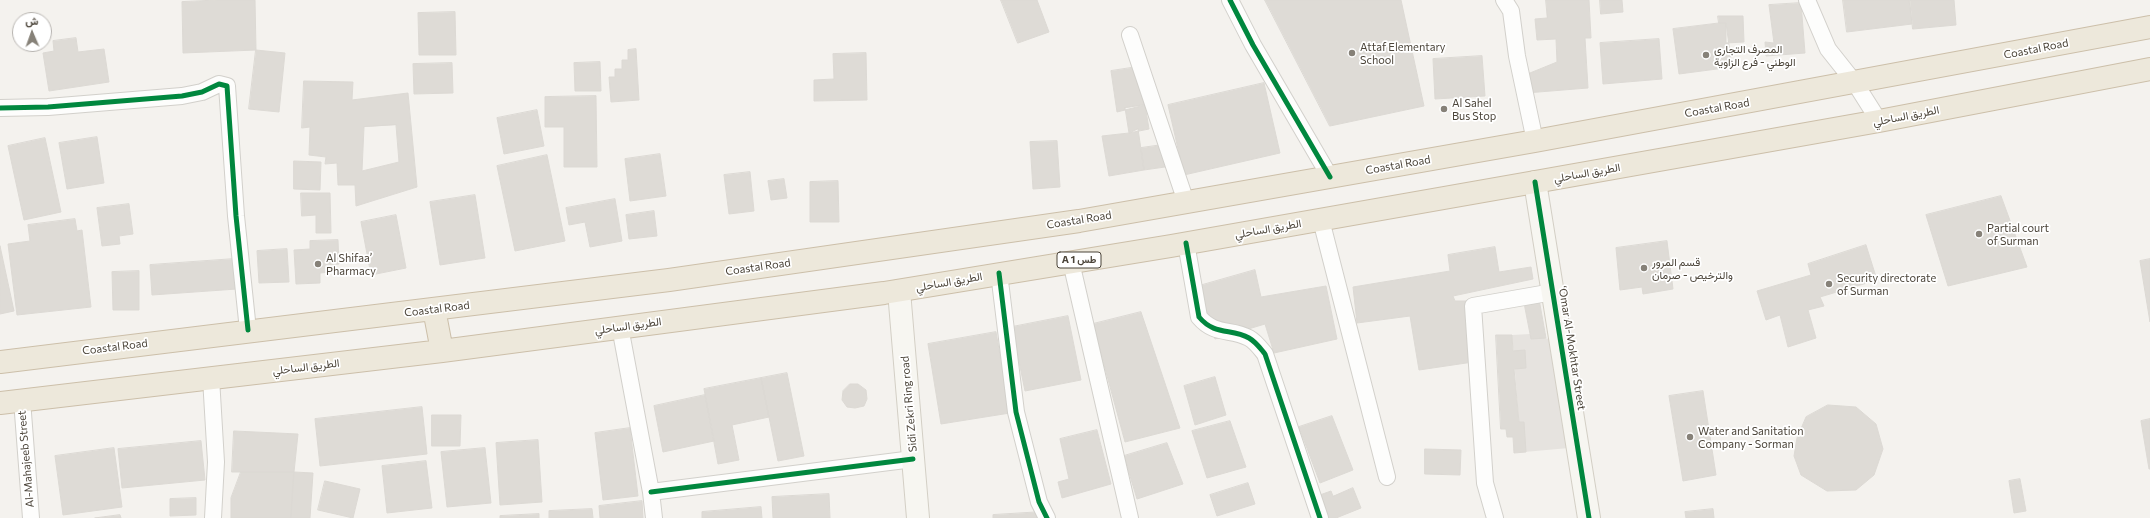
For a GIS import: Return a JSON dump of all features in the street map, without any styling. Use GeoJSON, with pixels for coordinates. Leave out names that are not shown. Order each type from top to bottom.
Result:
{"type":"FeatureCollection","features":[{"type":"Feature","properties":{"kind":"highway","name":"Coastal Road"},"geometry":{"type":"LineString","coordinates":[[0,362],[248,330],[670,280],[1078,221],[1535,141],[1855,83],[2150,27]]}},
{"type":"Feature","properties":{"kind":"highway","name":"الطريق الساحلي"},"geometry":{"type":"LineString","coordinates":[[0,403],[442,351],[899,291],[999,273],[1186,244],[1879,121],[2150,68]]}},
{"type":"Feature","properties":{"kind":"highway"},"geometry":{"type":"LineString","coordinates":[[434,309],[442,351]]}},
{"type":"Feature","properties":{"kind":"street"},"geometry":{"type":"LineString","coordinates":[[1230,0],[1253,45],[1330,177]]}},
{"type":"Feature","properties":{"kind":"street"},"geometry":{"type":"LineString","coordinates":[[1504,0],[1511,11],[1518,56],[1535,141]]}},
{"type":"Feature","properties":{"kind":"street"},"geometry":{"type":"LineString","coordinates":[[1807,0],[1828,49],[1855,83],[1879,121]]}},
{"type":"Feature","properties":{"kind":"street"},"geometry":{"type":"LineString","coordinates":[[1130,35],[1186,202]]}},
{"type":"Feature","properties":{"kind":"street"},"geometry":{"type":"LineString","coordinates":[[0,108],[48,107],[182,96],[202,92],[219,84],[228,86],[236,216],[248,330]]}},
{"type":"Feature","properties":{"kind":"street","name":"‘Omar Al-Mokhtar Street"},"geometry":{"type":"LineString","coordinates":[[1535,182],[1589,518]]}},
{"type":"Feature","properties":{"kind":"street"},"geometry":{"type":"LineString","coordinates":[[1322,220],[1388,477]]}},
{"type":"Feature","properties":{"kind":"street"},"geometry":{"type":"LineString","coordinates":[[1186,244],[1198,317],[1206,325],[1214,329],[1249,338],[1265,354],[1320,518]]}},
{"type":"Feature","properties":{"kind":"street"},"geometry":{"type":"LineString","coordinates":[[1070,262],[1130,518]]}},
{"type":"Feature","properties":{"kind":"street"},"geometry":{"type":"LineString","coordinates":[[999,273],[1016,412],[1039,502],[1047,518]]}},
{"type":"Feature","properties":{"kind":"street","name":"Sidi Zekri Ring road"},"geometry":{"type":"LineString","coordinates":[[899,291],[918,518]]}},
{"type":"Feature","properties":{"kind":"street"},"geometry":{"type":"LineString","coordinates":[[1495,518],[1485,483],[1473,306],[1553,292]]}},
{"type":"Feature","properties":{"kind":"street"},"geometry":{"type":"LineString","coordinates":[[620,327],[651,492],[654,518]]}},
{"type":"Feature","properties":{"kind":"street"},"geometry":{"type":"LineString","coordinates":[[211,378],[216,462],[213,518]]}},
{"type":"Feature","properties":{"kind":"street","name":"Al-Mahajeeb Street"},"geometry":{"type":"LineString","coordinates":[[22,400],[31,518]]}},
{"type":"Feature","properties":{"kind":"street"},"geometry":{"type":"LineString","coordinates":[[651,492],[913,459]]}},
{"type":"Feature","properties":{"kind":"shaded area"},"geometry":{"type":"Polygon","coordinates":[[[1530,334],[1549,339],[1569,448],[1524,452],[1519,422],[1512,335],[1530,334]]]}},
{"type":"Feature","properties":{"kind":"building"},"geometry":{"type":"Polygon","coordinates":[[[255,0],[256,50],[183,53],[182,2],[255,0]]]}},
{"type":"Feature","properties":{"kind":"building"},"geometry":{"type":"Polygon","coordinates":[[[1001,0],[1037,0],[1049,32],[1018,43],[1001,0]]]}},
{"type":"Feature","properties":{"kind":"building","name":"Attaf Elementary School"},"geometry":{"type":"Polygon","coordinates":[[[1265,0],[1401,0],[1424,106],[1330,126],[1265,0]]]}},
{"type":"Feature","properties":{"kind":"building"},"geometry":{"type":"Polygon","coordinates":[[[1546,0],[1589,0],[1591,38],[1585,38],[1588,88],[1526,93],[1525,75],[1557,62],[1556,39],[1537,40],[1535,19],[1547,18],[1546,0]]]}},
{"type":"Feature","properties":{"kind":"building"},"geometry":{"type":"Polygon","coordinates":[[[1600,0],[1622,0],[1623,12],[1601,14],[1600,0]]]}},
{"type":"Feature","properties":{"kind":"building"},"geometry":{"type":"Polygon","coordinates":[[[1843,0],[1909,0],[1912,24],[1847,32],[1843,0]]]}},
{"type":"Feature","properties":{"kind":"building"},"geometry":{"type":"Polygon","coordinates":[[[1910,0],[1954,0],[1956,25],[1913,29],[1910,0]]]}},
{"type":"Feature","properties":{"kind":"building"},"geometry":{"type":"Polygon","coordinates":[[[1801,3],[1805,53],[1766,56],[1765,42],[1774,43],[1769,5],[1801,3]]]}},
{"type":"Feature","properties":{"kind":"building"},"geometry":{"type":"Polygon","coordinates":[[[455,12],[456,55],[419,55],[418,13],[455,12]]]}},
{"type":"Feature","properties":{"kind":"building"},"geometry":{"type":"Polygon","coordinates":[[[1718,16],[1743,16],[1744,42],[1726,43],[1726,23],[1719,23],[1718,16]]]}},
{"type":"Feature","properties":{"kind":"building"},"geometry":{"type":"Polygon","coordinates":[[[1726,23],[1732,67],[1679,74],[1673,29],[1726,23]]]}},
{"type":"Feature","properties":{"kind":"building"},"geometry":{"type":"Polygon","coordinates":[[[76,38],[78,52],[104,49],[109,82],[49,91],[43,53],[54,51],[53,41],[76,38]]]}},
{"type":"Feature","properties":{"kind":"building"},"geometry":{"type":"Polygon","coordinates":[[[1659,39],[1662,79],[1603,84],[1600,43],[1659,39]]]}},
{"type":"Feature","properties":{"kind":"building"},"geometry":{"type":"Polygon","coordinates":[[[636,49],[639,100],[611,102],[609,77],[615,77],[615,69],[622,69],[622,60],[628,60],[628,50],[636,49]]]}},
{"type":"Feature","properties":{"kind":"building"},"geometry":{"type":"Polygon","coordinates":[[[256,50],[285,53],[279,112],[249,109],[256,50]]]}},
{"type":"Feature","properties":{"kind":"building"},"geometry":{"type":"Polygon","coordinates":[[[866,53],[867,100],[814,101],[814,80],[834,79],[833,54],[866,53]]]}},
{"type":"Feature","properties":{"kind":"building"},"geometry":{"type":"Polygon","coordinates":[[[1482,56],[1485,96],[1435,99],[1433,59],[1482,56]]]}},
{"type":"Feature","properties":{"kind":"building"},"geometry":{"type":"Polygon","coordinates":[[[600,62],[601,91],[575,91],[574,63],[600,62]]]}},
{"type":"Feature","properties":{"kind":"building"},"geometry":{"type":"Polygon","coordinates":[[[452,63],[453,93],[414,94],[413,64],[452,63]]]}},
{"type":"Feature","properties":{"kind":"building"},"geometry":{"type":"Polygon","coordinates":[[[1137,67],[1145,105],[1117,112],[1111,71],[1137,67]]]}},
{"type":"Feature","properties":{"kind":"building"},"geometry":{"type":"Polygon","coordinates":[[[304,81],[353,82],[352,100],[408,93],[417,187],[356,206],[355,185],[338,185],[337,163],[325,164],[326,157],[309,155],[310,127],[302,128],[304,81]],[[396,125],[364,127],[362,171],[399,162],[396,125]]]}},
{"type":"Feature","properties":{"kind":"building"},"geometry":{"type":"Polygon","coordinates":[[[1264,83],[1280,153],[1184,175],[1168,105],[1264,83]]]}},
{"type":"Feature","properties":{"kind":"building"},"geometry":{"type":"Polygon","coordinates":[[[596,96],[597,167],[564,167],[564,127],[545,127],[545,97],[596,96]]]}},
{"type":"Feature","properties":{"kind":"building"},"geometry":{"type":"Polygon","coordinates":[[[1145,105],[1149,129],[1129,133],[1125,108],[1145,105]]]}},
{"type":"Feature","properties":{"kind":"building"},"geometry":{"type":"Polygon","coordinates":[[[537,110],[544,146],[504,154],[497,118],[537,110]]]}},
{"type":"Feature","properties":{"kind":"building"},"geometry":{"type":"Polygon","coordinates":[[[1138,129],[1144,170],[1109,176],[1102,136],[1129,133],[1138,129]]]}},
{"type":"Feature","properties":{"kind":"building"},"geometry":{"type":"Polygon","coordinates":[[[97,137],[104,183],[67,189],[59,143],[97,137]]]}},
{"type":"Feature","properties":{"kind":"building"},"geometry":{"type":"Polygon","coordinates":[[[45,138],[61,212],[24,220],[8,146],[45,138]]]}},
{"type":"Feature","properties":{"kind":"building"},"geometry":{"type":"Polygon","coordinates":[[[1057,141],[1060,187],[1033,189],[1030,142],[1057,141]]]}},
{"type":"Feature","properties":{"kind":"building"},"geometry":{"type":"Polygon","coordinates":[[[1162,145],[1165,167],[1144,170],[1141,148],[1162,145]]]}},
{"type":"Feature","properties":{"kind":"building"},"geometry":{"type":"Polygon","coordinates":[[[660,154],[666,196],[630,201],[625,159],[660,154]]]}},
{"type":"Feature","properties":{"kind":"building"},"geometry":{"type":"Polygon","coordinates":[[[547,155],[565,241],[515,251],[497,166],[547,155]]]}},
{"type":"Feature","properties":{"kind":"building"},"geometry":{"type":"Polygon","coordinates":[[[294,161],[321,162],[320,190],[294,189],[294,161]]]}},
{"type":"Feature","properties":{"kind":"building"},"geometry":{"type":"Polygon","coordinates":[[[750,172],[754,211],[729,214],[724,175],[750,172]]]}},
{"type":"Feature","properties":{"kind":"building"},"geometry":{"type":"Polygon","coordinates":[[[784,179],[787,198],[771,200],[768,181],[784,179]]]}},
{"type":"Feature","properties":{"kind":"building"},"geometry":{"type":"Polygon","coordinates":[[[838,181],[839,222],[810,222],[810,182],[838,181]]]}},
{"type":"Feature","properties":{"kind":"building"},"geometry":{"type":"Polygon","coordinates":[[[301,193],[330,193],[331,233],[316,233],[316,215],[302,216],[301,193]]]}},
{"type":"Feature","properties":{"kind":"building"},"geometry":{"type":"Polygon","coordinates":[[[475,195],[485,258],[440,265],[430,202],[475,195]]]}},
{"type":"Feature","properties":{"kind":"building"},"geometry":{"type":"Polygon","coordinates":[[[2001,196],[2027,267],[1948,286],[1926,215],[2001,196]]]}},
{"type":"Feature","properties":{"kind":"building"},"geometry":{"type":"Polygon","coordinates":[[[615,199],[622,241],[590,247],[585,222],[569,225],[566,208],[615,199]]]}},
{"type":"Feature","properties":{"kind":"building"},"geometry":{"type":"Polygon","coordinates":[[[129,204],[133,234],[119,236],[120,244],[102,246],[97,208],[129,204]]]}},
{"type":"Feature","properties":{"kind":"building"},"geometry":{"type":"Polygon","coordinates":[[[654,211],[657,236],[629,239],[626,215],[654,211]]]}},
{"type":"Feature","properties":{"kind":"building"},"geometry":{"type":"Polygon","coordinates":[[[396,215],[406,268],[371,275],[361,222],[396,215]]]}},
{"type":"Feature","properties":{"kind":"building"},"geometry":{"type":"Polygon","coordinates":[[[75,219],[77,231],[82,230],[91,307],[17,315],[8,244],[30,241],[28,225],[75,219]]]}},
{"type":"Feature","properties":{"kind":"building"},"geometry":{"type":"Polygon","coordinates":[[[338,240],[339,264],[329,265],[330,272],[320,273],[320,283],[296,284],[294,250],[310,249],[310,241],[338,240]]]}},
{"type":"Feature","properties":{"kind":"building","name":"قسم المرور والترخيص - صرمان"},"geometry":{"type":"Polygon","coordinates":[[[1667,241],[1673,289],[1643,294],[1642,287],[1620,290],[1616,248],[1667,241]]]}},
{"type":"Feature","properties":{"kind":"building"},"geometry":{"type":"Polygon","coordinates":[[[1866,245],[1877,280],[1820,297],[1824,306],[1808,310],[1816,338],[1788,347],[1780,315],[1766,320],[1757,291],[1811,275],[1808,264],[1866,245]]]}},
{"type":"Feature","properties":{"kind":"building"},"geometry":{"type":"Polygon","coordinates":[[[0,246],[14,311],[0,314],[0,246]]]}},
{"type":"Feature","properties":{"kind":"building"},"geometry":{"type":"Polygon","coordinates":[[[1495,247],[1499,272],[1531,267],[1533,279],[1453,296],[1455,301],[1468,301],[1473,362],[1419,370],[1410,316],[1357,323],[1353,287],[1450,271],[1448,255],[1495,247]]]}},
{"type":"Feature","properties":{"kind":"building"},"geometry":{"type":"Polygon","coordinates":[[[287,249],[289,282],[259,283],[257,251],[287,249]]]}},
{"type":"Feature","properties":{"kind":"building"},"geometry":{"type":"Polygon","coordinates":[[[234,259],[237,289],[152,295],[150,265],[234,259]]]}},
{"type":"Feature","properties":{"kind":"building"},"geometry":{"type":"Polygon","coordinates":[[[2150,259],[2150,322],[2140,261],[2150,259]]]}},
{"type":"Feature","properties":{"kind":"building"},"geometry":{"type":"Polygon","coordinates":[[[1255,270],[1261,297],[1326,286],[1337,339],[1274,353],[1265,324],[1215,339],[1199,286],[1255,270]]]}},
{"type":"Feature","properties":{"kind":"building"},"geometry":{"type":"Polygon","coordinates":[[[139,271],[139,310],[113,310],[112,272],[139,271]]]}},
{"type":"Feature","properties":{"kind":"building"},"geometry":{"type":"Polygon","coordinates":[[[1539,299],[1546,338],[1531,339],[1524,303],[1539,299]]]}},
{"type":"Feature","properties":{"kind":"building"},"geometry":{"type":"Polygon","coordinates":[[[1141,312],[1180,428],[1125,442],[1093,324],[1141,312]]]}},
{"type":"Feature","properties":{"kind":"building"},"geometry":{"type":"Polygon","coordinates":[[[1068,316],[1081,380],[1025,391],[1012,327],[1068,316]]]}},
{"type":"Feature","properties":{"kind":"building"},"geometry":{"type":"Polygon","coordinates":[[[996,332],[1010,413],[941,424],[928,344],[996,332]]]}},
{"type":"Feature","properties":{"kind":"building"},"geometry":{"type":"Polygon","coordinates":[[[1496,335],[1512,335],[1513,351],[1525,350],[1526,368],[1514,369],[1519,422],[1524,422],[1526,452],[1514,453],[1513,437],[1507,437],[1506,429],[1501,429],[1496,335]]]}},
{"type":"Feature","properties":{"kind":"building"},"geometry":{"type":"Polygon","coordinates":[[[787,373],[804,456],[778,461],[761,378],[787,373]]]}},
{"type":"Feature","properties":{"kind":"building"},"geometry":{"type":"Polygon","coordinates":[[[1215,377],[1226,415],[1195,425],[1184,386],[1215,377]]]}},
{"type":"Feature","properties":{"kind":"building"},"geometry":{"type":"Polygon","coordinates":[[[761,378],[769,417],[732,425],[739,460],[718,464],[704,389],[761,378]]]}},
{"type":"Feature","properties":{"kind":"building"},"geometry":{"type":"Polygon","coordinates":[[[850,384],[858,384],[866,390],[867,399],[864,406],[855,408],[847,407],[842,400],[843,391],[850,384]]]}},
{"type":"Feature","properties":{"kind":"building"},"geometry":{"type":"Polygon","coordinates":[[[1703,391],[1716,475],[1683,481],[1669,396],[1703,391]]]}},
{"type":"Feature","properties":{"kind":"building"},"geometry":{"type":"Polygon","coordinates":[[[705,395],[714,441],[663,452],[654,406],[705,395]]]}},
{"type":"Feature","properties":{"kind":"building"},"geometry":{"type":"Polygon","coordinates":[[[1828,405],[1856,407],[1876,424],[1883,449],[1874,475],[1856,490],[1827,491],[1801,475],[1794,456],[1797,438],[1806,417],[1828,405]]]}},
{"type":"Feature","properties":{"kind":"building"},"geometry":{"type":"Polygon","coordinates":[[[422,407],[427,454],[320,466],[315,419],[422,407]]]}},
{"type":"Feature","properties":{"kind":"building"},"geometry":{"type":"Polygon","coordinates":[[[432,415],[461,415],[460,446],[432,446],[432,415]]]}},
{"type":"Feature","properties":{"kind":"building"},"geometry":{"type":"Polygon","coordinates":[[[1332,416],[1353,470],[1320,483],[1299,427],[1332,416]]]}},
{"type":"Feature","properties":{"kind":"building"},"geometry":{"type":"Polygon","coordinates":[[[2150,419],[2150,469],[2149,469],[2141,421],[2150,419]]]}},
{"type":"Feature","properties":{"kind":"building"},"geometry":{"type":"Polygon","coordinates":[[[1230,421],[1246,467],[1207,478],[1192,431],[1230,421]]]}},
{"type":"Feature","properties":{"kind":"building"},"geometry":{"type":"Polygon","coordinates":[[[630,428],[638,496],[603,500],[595,433],[630,428]]]}},
{"type":"Feature","properties":{"kind":"building"},"geometry":{"type":"Polygon","coordinates":[[[1097,430],[1111,484],[1062,498],[1058,482],[1069,479],[1060,439],[1097,430]]]}},
{"type":"Feature","properties":{"kind":"building"},"geometry":{"type":"Polygon","coordinates":[[[234,431],[298,434],[294,472],[232,472],[234,431]]]}},
{"type":"Feature","properties":{"kind":"building"},"geometry":{"type":"Polygon","coordinates":[[[538,440],[542,502],[500,505],[496,443],[538,440]]]}},
{"type":"Feature","properties":{"kind":"building"},"geometry":{"type":"Polygon","coordinates":[[[201,441],[205,480],[122,488],[118,449],[201,441]]]}},
{"type":"Feature","properties":{"kind":"building"},"geometry":{"type":"Polygon","coordinates":[[[1167,443],[1183,484],[1137,499],[1124,456],[1167,443]]]}},
{"type":"Feature","properties":{"kind":"building"},"geometry":{"type":"Polygon","coordinates":[[[114,448],[122,507],[63,515],[55,456],[114,448]]]}},
{"type":"Feature","properties":{"kind":"building"},"geometry":{"type":"Polygon","coordinates":[[[485,448],[491,503],[447,507],[441,452],[485,448]]]}},
{"type":"Feature","properties":{"kind":"building"},"geometry":{"type":"Polygon","coordinates":[[[1425,449],[1461,450],[1460,475],[1425,474],[1425,449]]]}},
{"type":"Feature","properties":{"kind":"building"},"geometry":{"type":"Polygon","coordinates":[[[426,461],[432,508],[387,513],[382,466],[426,461]]]}},
{"type":"Feature","properties":{"kind":"building"},"geometry":{"type":"Polygon","coordinates":[[[241,472],[294,472],[291,518],[231,518],[231,498],[241,472]]]}},
{"type":"Feature","properties":{"kind":"building"},"geometry":{"type":"Polygon","coordinates":[[[294,472],[313,473],[310,518],[291,518],[294,472]]]}},
{"type":"Feature","properties":{"kind":"building"},"geometry":{"type":"Polygon","coordinates":[[[2020,479],[2026,511],[2014,513],[2009,481],[2020,479]]]}},
{"type":"Feature","properties":{"kind":"building"},"geometry":{"type":"Polygon","coordinates":[[[325,481],[360,489],[353,518],[318,510],[325,481]]]}},
{"type":"Feature","properties":{"kind":"building"},"geometry":{"type":"Polygon","coordinates":[[[1248,483],[1255,504],[1217,516],[1210,495],[1248,483]]]}},
{"type":"Feature","properties":{"kind":"building"},"geometry":{"type":"Polygon","coordinates":[[[1353,488],[1361,508],[1336,518],[1325,518],[1317,496],[1331,491],[1333,496],[1353,488]]]}},
{"type":"Feature","properties":{"kind":"building"},"geometry":{"type":"Polygon","coordinates":[[[829,494],[830,518],[773,518],[772,497],[829,494]]]}},
{"type":"Feature","properties":{"kind":"building"},"geometry":{"type":"Polygon","coordinates":[[[196,498],[196,515],[170,516],[170,499],[196,498]]]}},
{"type":"Feature","properties":{"kind":"building"},"geometry":{"type":"Polygon","coordinates":[[[642,501],[643,518],[600,518],[599,506],[642,501]]]}},
{"type":"Feature","properties":{"kind":"building"},"geometry":{"type":"Polygon","coordinates":[[[761,507],[762,518],[702,518],[702,512],[761,507]]]}},
{"type":"Feature","properties":{"kind":"building"},"geometry":{"type":"Polygon","coordinates":[[[592,509],[593,518],[549,518],[549,511],[592,509]]]}},
{"type":"Feature","properties":{"kind":"building"},"geometry":{"type":"Polygon","coordinates":[[[1713,509],[1714,518],[1686,518],[1685,512],[1713,509]]]}},
{"type":"Feature","properties":{"kind":"building"},"geometry":{"type":"Polygon","coordinates":[[[1042,512],[1042,518],[993,518],[993,515],[1042,512]]]}},
{"type":"Feature","properties":{"kind":"building"},"geometry":{"type":"Polygon","coordinates":[[[539,514],[539,518],[500,518],[500,516],[539,514]]]}},
{"type":"Feature","properties":{"kind":"building"},"geometry":{"type":"Polygon","coordinates":[[[120,515],[121,518],[95,518],[120,515]]]}},
{"type":"Feature","properties":{"kind":"cycle path"},"geometry":{"type":"LineString","coordinates":[[1230,0],[1253,45],[1330,177]]}},
{"type":"Feature","properties":{"kind":"cycle path"},"geometry":{"type":"LineString","coordinates":[[0,108],[48,107],[182,96],[202,92],[219,84],[227,86],[236,216],[248,330]]}},
{"type":"Feature","properties":{"kind":"cycle path"},"geometry":{"type":"LineString","coordinates":[[1535,182],[1589,518]]}},
{"type":"Feature","properties":{"kind":"cycle path"},"geometry":{"type":"LineString","coordinates":[[1186,243],[1199,317],[1211,327],[1249,338],[1256,343],[1265,354],[1320,518]]}},
{"type":"Feature","properties":{"kind":"cycle path"},"geometry":{"type":"LineString","coordinates":[[999,273],[1016,412],[1039,502],[1047,518]]}},
{"type":"Feature","properties":{"kind":"cycle path"},"geometry":{"type":"LineString","coordinates":[[651,492],[913,459]]}},
{"type":"Feature","properties":{"kind":"place","name":"Attaf Elementary School"},"geometry":{"type":"Point","coordinates":[1352,53]}},
{"type":"Feature","properties":{"kind":"place","name":"المصرف التجاري الوطني - فرع الزاوية"},"geometry":{"type":"Point","coordinates":[1706,55]}},
{"type":"Feature","properties":{"kind":"place","name":"Al Sahel Bus Stop"},"geometry":{"type":"Point","coordinates":[1444,109]}},
{"type":"Feature","properties":{"kind":"place","name":"Partial court of Surman"},"geometry":{"type":"Point","coordinates":[1979,234]}},
{"type":"Feature","properties":{"kind":"place","name":"Al Shifaa’ Pharmacy"},"geometry":{"type":"Point","coordinates":[318,264]}},
{"type":"Feature","properties":{"kind":"place","name":"قسم المرور والترخيص - صرمان"},"geometry":{"type":"Point","coordinates":[1644,268]}},
{"type":"Feature","properties":{"kind":"place","name":"Security directorate of Surman"},"geometry":{"type":"Point","coordinates":[1829,284]}},
{"type":"Feature","properties":{"kind":"place","name":"Water and Sanitation Company - Sorman"},"geometry":{"type":"Point","coordinates":[1690,437]}}]}
